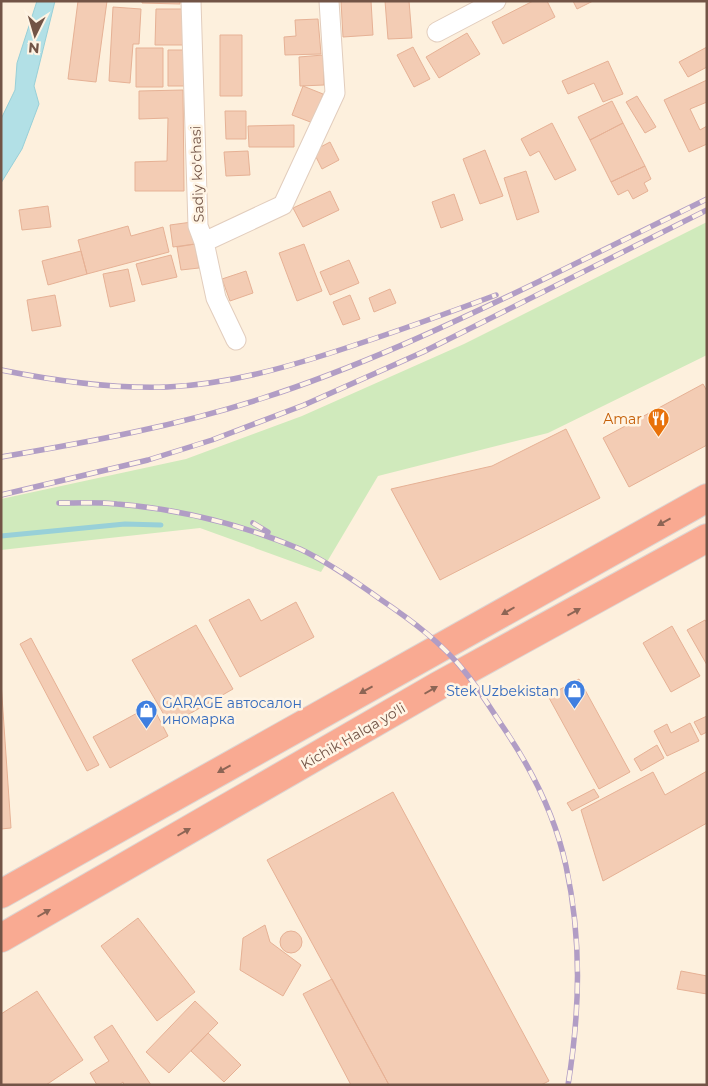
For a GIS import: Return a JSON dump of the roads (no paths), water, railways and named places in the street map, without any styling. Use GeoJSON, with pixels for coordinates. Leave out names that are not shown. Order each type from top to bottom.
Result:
{"type":"FeatureCollection","features":[{"type":"Feature","properties":{"kind":"highway"},"geometry":{"type":"LineString","coordinates":[[1,894],[707,498]]}},
{"type":"Feature","properties":{"kind":"highway","name":"Kichik Halqa yo'li"},"geometry":{"type":"LineString","coordinates":[[1,938],[465,671],[707,538]]}},
{"type":"Feature","properties":{"kind":"highway"},"geometry":{"type":"LineString","coordinates":[[265,746],[282,777]]}},
{"type":"Feature","properties":{"kind":"street","name":"Sadiy ko'chasi"},"geometry":{"type":"LineString","coordinates":[[191,1],[198,226],[204,242],[216,298],[236,340]]}},
{"type":"Feature","properties":{"kind":"street"},"geometry":{"type":"LineString","coordinates":[[204,242],[283,205],[335,93],[329,1]]}},
{"type":"Feature","properties":{"kind":"street"},"geometry":{"type":"LineString","coordinates":[[437,32],[496,1]]}},
{"type":"Feature","properties":{"kind":"water"},"geometry":{"type":"Polygon","coordinates":[[[37,1],[55,1],[34,86],[39,104],[22,149],[1,183],[1,119],[15,90],[17,63],[37,1]]]}},
{"type":"Feature","properties":{"kind":"waterway"},"geometry":{"type":"LineString","coordinates":[[1,536],[125,524],[161,525]]}},
{"type":"Feature","properties":{"kind":"railway"},"geometry":{"type":"LineString","coordinates":[[1,457],[99,439],[228,409],[332,374],[437,329],[540,281],[707,199]]}},
{"type":"Feature","properties":{"kind":"railway"},"geometry":{"type":"LineString","coordinates":[[1,495],[148,460],[212,440],[304,405],[423,352],[707,210]]}},
{"type":"Feature","properties":{"kind":"railway"},"geometry":{"type":"LineString","coordinates":[[1,370],[63,381],[126,387],[167,387],[214,382],[261,373],[307,360],[388,334],[496,295]]}},
{"type":"Feature","properties":{"kind":"railway"},"geometry":{"type":"LineString","coordinates":[[59,503],[117,504],[164,510],[210,519],[278,540],[300,549],[341,572],[426,632],[456,661],[479,691],[522,757],[548,810],[561,847],[575,921],[578,976],[575,1030],[568,1085]]}},
{"type":"Feature","properties":{"kind":"railway"},"geometry":{"type":"LineString","coordinates":[[253,523],[268,532]]}},
{"type":"Feature","properties":{"kind":"place","name":"Amar"},"geometry":{"type":"Point","coordinates":[658,438]}},
{"type":"Feature","properties":{"kind":"place","name":"Stek Uzbekistan"},"geometry":{"type":"Point","coordinates":[575,710]}},
{"type":"Feature","properties":{"kind":"place","name":"GARAGE автосалон иномарка"},"geometry":{"type":"Point","coordinates":[146,730]}}]}
